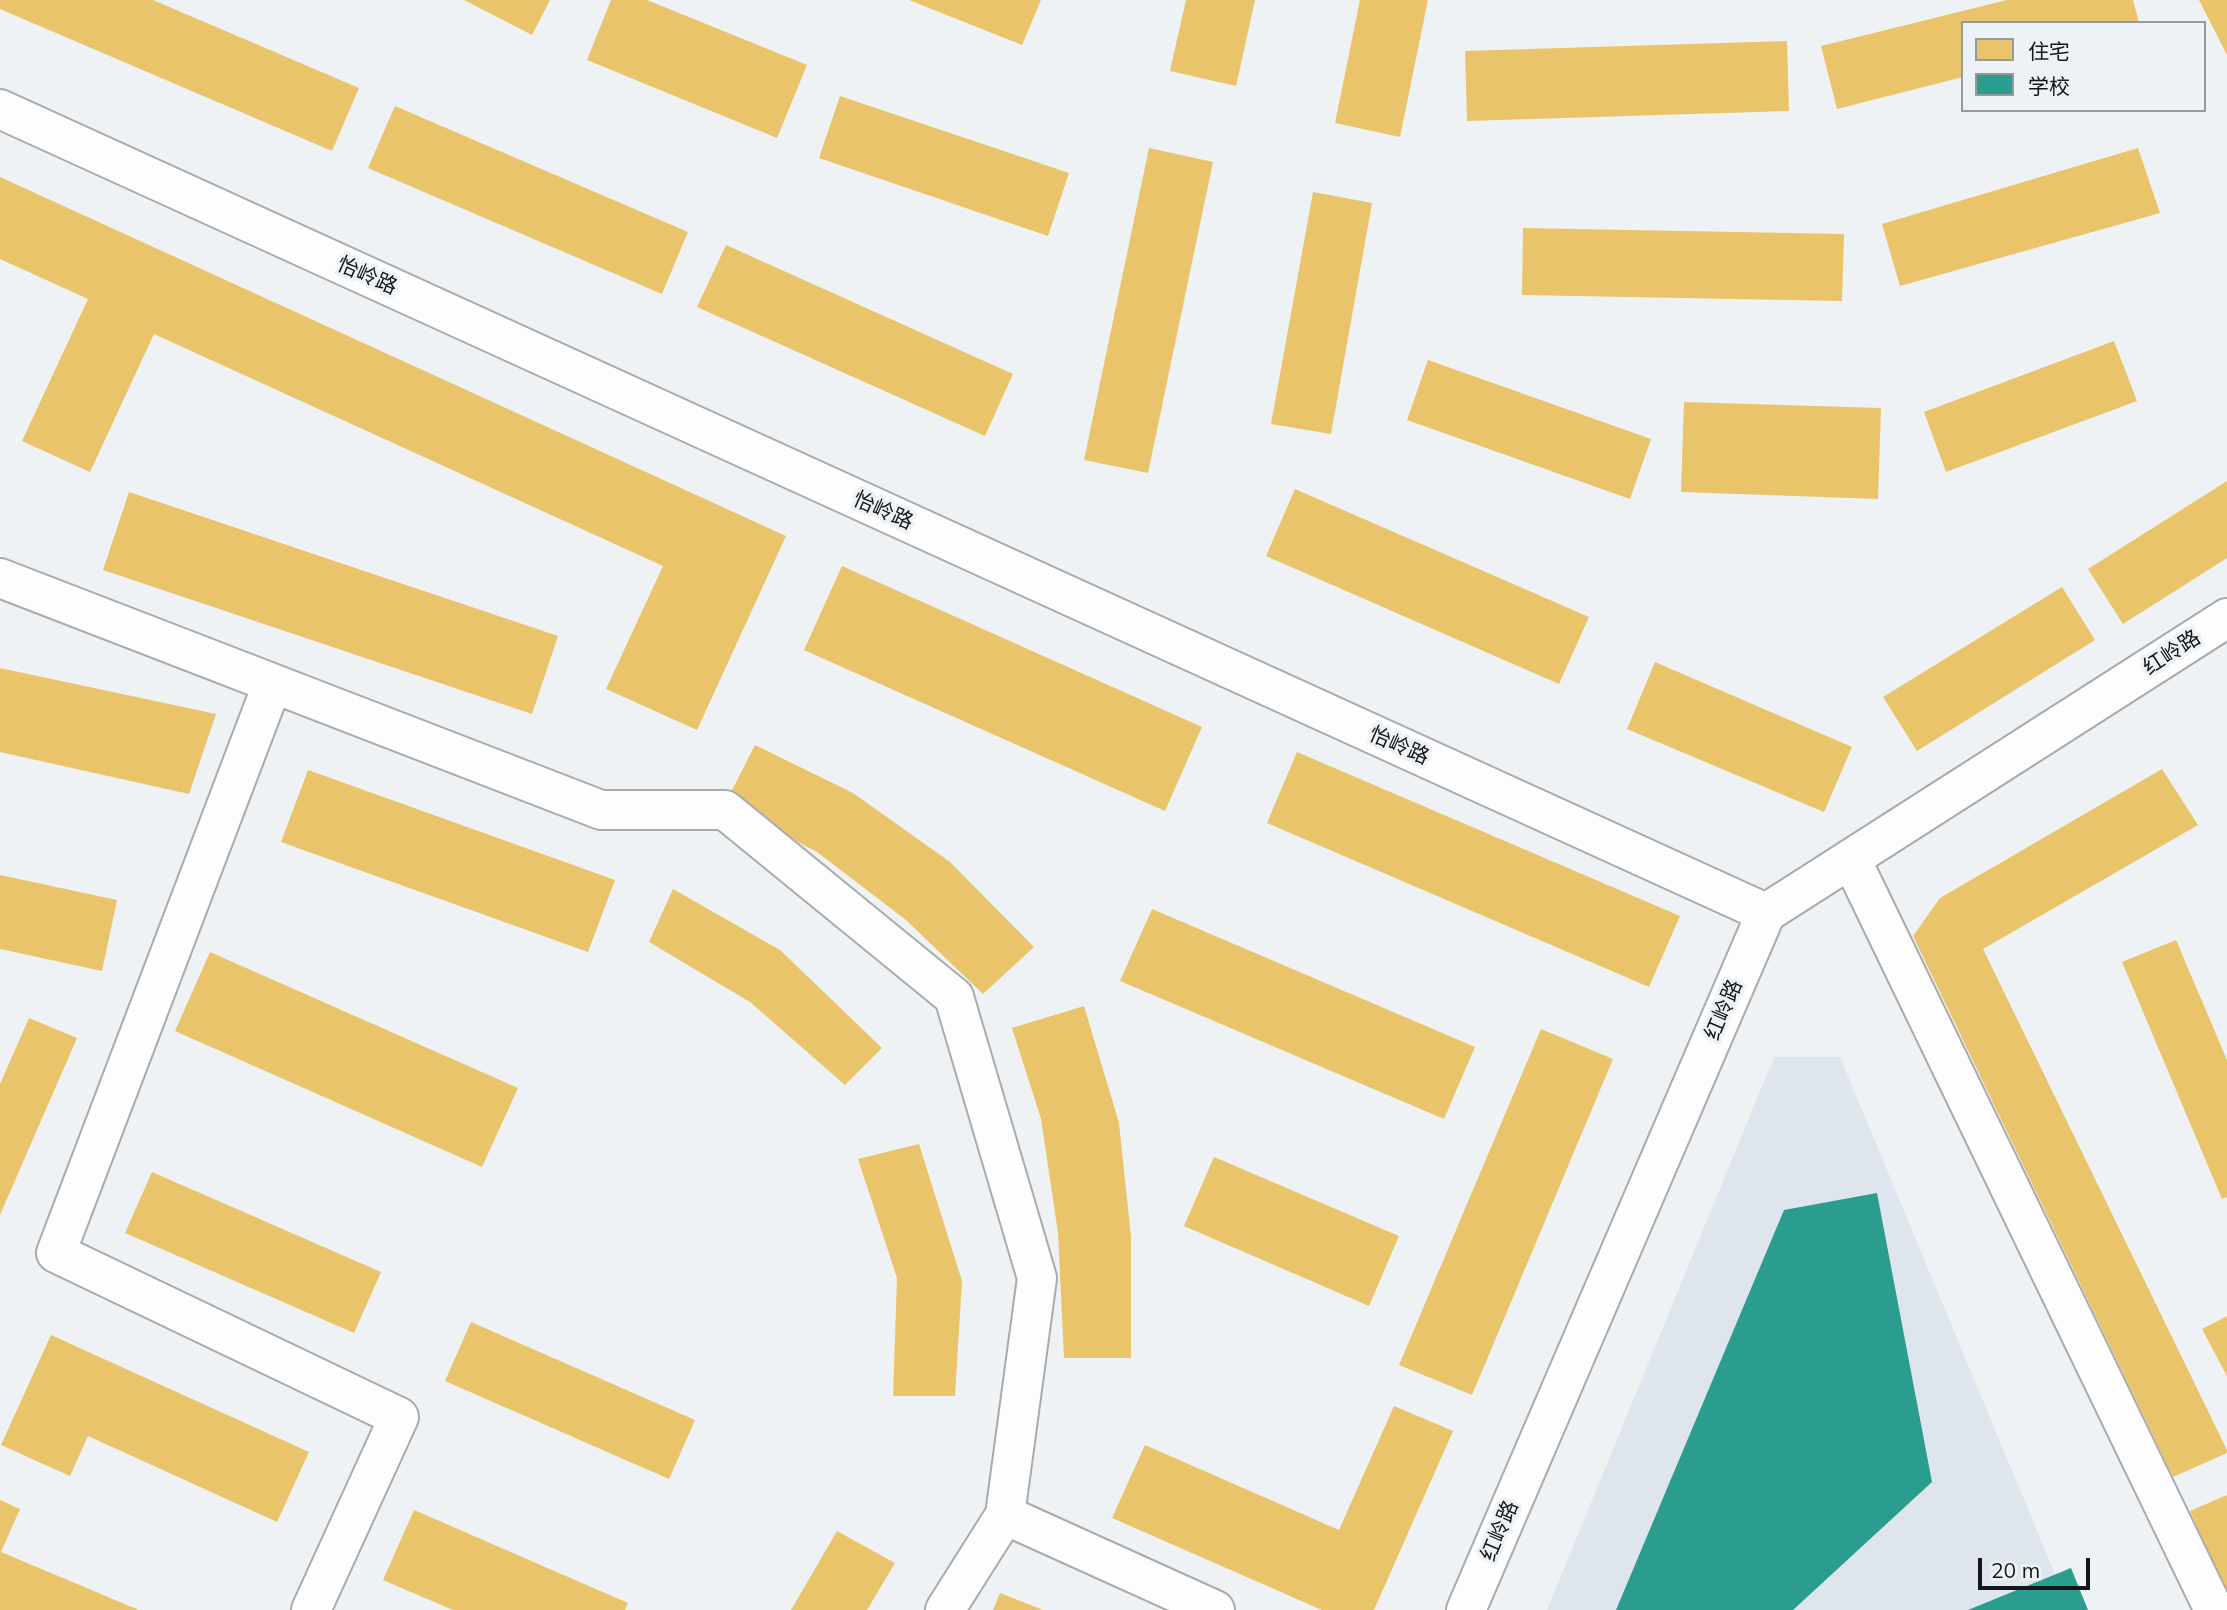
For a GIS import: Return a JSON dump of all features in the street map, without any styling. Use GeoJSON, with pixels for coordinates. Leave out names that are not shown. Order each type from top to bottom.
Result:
{"type":"FeatureCollection","features":[{"type":"Feature","properties":{"kind":"street","name":"怡岭路"},"geometry":{"type":"LineString","coordinates":[[0,109],[1766,913]]}},
{"type":"Feature","properties":{"kind":"street"},"geometry":{"type":"LineString","coordinates":[[0,578],[601,810],[724,810],[954,996],[1037,1278],[1005,1515],[945,1610]]}},
{"type":"Feature","properties":{"kind":"street","name":"红岭路"},"geometry":{"type":"LineString","coordinates":[[1466,1610],[1766,913],[2227,618]]}},
{"type":"Feature","properties":{"kind":"street"},"geometry":{"type":"LineString","coordinates":[[272,685],[56,1253],[398,1418],[311,1610]]}},
{"type":"Feature","properties":{"kind":"street"},"geometry":{"type":"LineString","coordinates":[[1851,859],[2214,1610]]}},
{"type":"Feature","properties":{"kind":"street"},"geometry":{"type":"LineString","coordinates":[[1005,1515],[1215,1610]]}},
{"type":"Feature","properties":{"kind":"shaded area"},"geometry":{"type":"Polygon","coordinates":[[[1774,1057],[1840,1057],[2070,1610],[1547,1610],[1774,1057]]]}},
{"type":"Feature","properties":{"kind":"building: 住宅"},"geometry":{"type":"Polygon","coordinates":[[[0,0],[153,0],[359,88],[332,151],[0,9],[0,0]]]}},
{"type":"Feature","properties":{"kind":"building: 住宅"},"geometry":{"type":"Polygon","coordinates":[[[464,0],[550,0],[532,35],[464,0]]]}},
{"type":"Feature","properties":{"kind":"building: 住宅"},"geometry":{"type":"Polygon","coordinates":[[[611,0],[647,0],[807,65],[777,138],[587,60],[611,0]]]}},
{"type":"Feature","properties":{"kind":"building: 住宅"},"geometry":{"type":"Polygon","coordinates":[[[909,0],[1041,0],[1022,45],[909,0]]]}},
{"type":"Feature","properties":{"kind":"building: 住宅"},"geometry":{"type":"Polygon","coordinates":[[[1186,0],[1255,0],[1236,86],[1170,71],[1186,0]]]}},
{"type":"Feature","properties":{"kind":"building: 住宅"},"geometry":{"type":"Polygon","coordinates":[[[1360,0],[1428,0],[1400,137],[1335,123],[1360,0]]]}},
{"type":"Feature","properties":{"kind":"building: 住宅"},"geometry":{"type":"Polygon","coordinates":[[[2007,0],[2133,0],[2138,21],[1961,21],[1961,78],[1837,109],[1821,46],[2007,0]]]}},
{"type":"Feature","properties":{"kind":"building: 住宅"},"geometry":{"type":"Polygon","coordinates":[[[2199,0],[2227,0],[2227,55],[2199,0]]]}},
{"type":"Feature","properties":{"kind":"building: 住宅"},"geometry":{"type":"Polygon","coordinates":[[[1787,41],[1789,111],[1467,121],[1465,51],[1787,41]]]}},
{"type":"Feature","properties":{"kind":"building: 住宅"},"geometry":{"type":"Polygon","coordinates":[[[840,96],[1069,173],[1048,236],[819,158],[840,96]]]}},
{"type":"Feature","properties":{"kind":"building: 住宅"},"geometry":{"type":"Polygon","coordinates":[[[395,106],[688,232],[662,294],[368,168],[395,106]]]}},
{"type":"Feature","properties":{"kind":"building: 住宅"},"geometry":{"type":"Polygon","coordinates":[[[1149,148],[1213,162],[1148,473],[1084,460],[1149,148]]]}},
{"type":"Feature","properties":{"kind":"building: 住宅"},"geometry":{"type":"Polygon","coordinates":[[[2138,148],[2160,213],[1900,286],[1882,224],[2138,148]]]}},
{"type":"Feature","properties":{"kind":"building: 住宅"},"geometry":{"type":"Polygon","coordinates":[[[0,177],[786,536],[697,730],[606,689],[663,566],[154,334],[90,472],[22,441],[88,299],[0,259],[0,177]]]}},
{"type":"Feature","properties":{"kind":"building: 住宅"},"geometry":{"type":"Polygon","coordinates":[[[1313,192],[1372,203],[1331,434],[1271,424],[1313,192]]]}},
{"type":"Feature","properties":{"kind":"building: 住宅"},"geometry":{"type":"Polygon","coordinates":[[[1523,228],[1844,234],[1842,301],[1522,295],[1523,228]]]}},
{"type":"Feature","properties":{"kind":"building: 住宅"},"geometry":{"type":"Polygon","coordinates":[[[726,245],[1013,374],[985,436],[697,307],[726,245]]]}},
{"type":"Feature","properties":{"kind":"building: 住宅"},"geometry":{"type":"Polygon","coordinates":[[[2114,341],[2137,401],[1946,472],[1924,412],[2114,341]]]}},
{"type":"Feature","properties":{"kind":"building: 住宅"},"geometry":{"type":"Polygon","coordinates":[[[1428,360],[1651,439],[1630,499],[1407,420],[1428,360]]]}},
{"type":"Feature","properties":{"kind":"building: 住宅"},"geometry":{"type":"Polygon","coordinates":[[[1684,402],[1881,408],[1878,499],[1681,492],[1684,402]]]}},
{"type":"Feature","properties":{"kind":"building: 住宅"},"geometry":{"type":"Polygon","coordinates":[[[2227,481],[2227,558],[2123,624],[2088,569],[2227,481]]]}},
{"type":"Feature","properties":{"kind":"building: 住宅"},"geometry":{"type":"Polygon","coordinates":[[[1295,489],[1589,617],[1559,684],[1266,556],[1295,489]]]}},
{"type":"Feature","properties":{"kind":"building: 住宅"},"geometry":{"type":"Polygon","coordinates":[[[129,492],[558,636],[532,714],[103,570],[129,492]]]}},
{"type":"Feature","properties":{"kind":"building: 住宅"},"geometry":{"type":"Polygon","coordinates":[[[842,566],[1202,727],[1165,811],[804,650],[842,566]]]}},
{"type":"Feature","properties":{"kind":"building: 住宅"},"geometry":{"type":"Polygon","coordinates":[[[2062,587],[2095,640],[1917,751],[1883,697],[2062,587]]]}},
{"type":"Feature","properties":{"kind":"building: 住宅"},"geometry":{"type":"Polygon","coordinates":[[[1655,662],[1852,747],[1824,812],[1627,729],[1655,662]]]}},
{"type":"Feature","properties":{"kind":"building: 住宅"},"geometry":{"type":"Polygon","coordinates":[[[0,668],[216,714],[189,794],[0,752],[0,668]]]}},
{"type":"Feature","properties":{"kind":"building: 住宅"},"geometry":{"type":"Polygon","coordinates":[[[755,745],[853,793],[950,862],[1034,947],[983,994],[906,920],[817,852],[725,804],[755,745]]]}},
{"type":"Feature","properties":{"kind":"building: 住宅"},"geometry":{"type":"Polygon","coordinates":[[[1297,752],[1680,916],[1649,987],[1267,823],[1297,752]]]}},
{"type":"Feature","properties":{"kind":"building: 住宅"},"geometry":{"type":"Polygon","coordinates":[[[2162,769],[2198,825],[1983,949],[2227,1450],[2227,1453],[2173,1477],[1913,936],[1940,898],[2162,769]]]}},
{"type":"Feature","properties":{"kind":"building: 住宅"},"geometry":{"type":"Polygon","coordinates":[[[308,770],[615,880],[588,952],[281,842],[308,770]]]}},
{"type":"Feature","properties":{"kind":"building: 住宅"},"geometry":{"type":"Polygon","coordinates":[[[0,875],[117,900],[102,971],[0,949],[0,875]]]}},
{"type":"Feature","properties":{"kind":"building: 住宅"},"geometry":{"type":"Polygon","coordinates":[[[673,889],[780,950],[882,1048],[845,1085],[750,1002],[649,942],[673,889]]]}},
{"type":"Feature","properties":{"kind":"building: 住宅"},"geometry":{"type":"Polygon","coordinates":[[[1152,909],[1475,1047],[1444,1119],[1120,981],[1152,909]]]}},
{"type":"Feature","properties":{"kind":"building: 住宅"},"geometry":{"type":"Polygon","coordinates":[[[2176,940],[2227,1060],[2227,1197],[2222,1199],[2122,962],[2176,940]]]}},
{"type":"Feature","properties":{"kind":"building: 住宅"},"geometry":{"type":"Polygon","coordinates":[[[210,952],[518,1088],[482,1167],[175,1031],[210,952]]]}},
{"type":"Feature","properties":{"kind":"building: 住宅"},"geometry":{"type":"Polygon","coordinates":[[[1084,1006],[1119,1123],[1131,1237],[1131,1358],[1064,1358],[1058,1233],[1041,1119],[1012,1028],[1084,1006]]]}},
{"type":"Feature","properties":{"kind":"building: 住宅"},"geometry":{"type":"Polygon","coordinates":[[[29,1018],[77,1038],[0,1215],[0,1084],[29,1018]]]}},
{"type":"Feature","properties":{"kind":"building: 住宅"},"geometry":{"type":"Polygon","coordinates":[[[1541,1029],[1613,1059],[1472,1395],[1399,1365],[1541,1029]]]}},
{"type":"Feature","properties":{"kind":"building: 住宅"},"geometry":{"type":"Polygon","coordinates":[[[919,1144],[962,1281],[955,1396],[893,1396],[897,1278],[858,1159],[919,1144]]]}},
{"type":"Feature","properties":{"kind":"building: 住宅"},"geometry":{"type":"Polygon","coordinates":[[[1214,1157],[1399,1236],[1369,1306],[1184,1226],[1214,1157]]]}},
{"type":"Feature","properties":{"kind":"building: 住宅"},"geometry":{"type":"Polygon","coordinates":[[[152,1172],[381,1272],[354,1333],[125,1233],[152,1172]]]}},
{"type":"Feature","properties":{"kind":"building: 住宅"},"geometry":{"type":"Polygon","coordinates":[[[2227,1316],[2227,1376],[2202,1329],[2227,1316]]]}},
{"type":"Feature","properties":{"kind":"building: 住宅"},"geometry":{"type":"Polygon","coordinates":[[[471,1322],[695,1420],[669,1479],[445,1381],[471,1322]]]}},
{"type":"Feature","properties":{"kind":"building: 住宅"},"geometry":{"type":"Polygon","coordinates":[[[51,1335],[309,1452],[277,1522],[88,1436],[70,1476],[1,1445],[51,1335]]]}},
{"type":"Feature","properties":{"kind":"building: 住宅"},"geometry":{"type":"Polygon","coordinates":[[[1394,1406],[1453,1431],[1374,1610],[1322,1610],[1112,1518],[1145,1445],[1339,1530],[1394,1406]]]}},
{"type":"Feature","properties":{"kind":"building: 住宅"},"geometry":{"type":"Polygon","coordinates":[[[2227,1495],[2227,1597],[2190,1511],[2227,1495]]]}},
{"type":"Feature","properties":{"kind":"building: 住宅"},"geometry":{"type":"Polygon","coordinates":[[[0,1500],[20,1509],[1,1552],[139,1610],[0,1610],[0,1500]]]}},
{"type":"Feature","properties":{"kind":"building: 住宅"},"geometry":{"type":"Polygon","coordinates":[[[414,1510],[628,1603],[625,1610],[453,1610],[383,1580],[414,1510]]]}},
{"type":"Feature","properties":{"kind":"building: 住宅"},"geometry":{"type":"Polygon","coordinates":[[[837,1531],[895,1563],[867,1610],[791,1610],[837,1531]]]}},
{"type":"Feature","properties":{"kind":"building: 住宅"},"geometry":{"type":"Polygon","coordinates":[[[1000,1593],[1043,1610],[993,1610],[1000,1593]]]}},
{"type":"Feature","properties":{"kind":"building: 学校"},"geometry":{"type":"Polygon","coordinates":[[[1877,1193],[1932,1482],[1793,1610],[1616,1610],[1784,1210],[1877,1193]]]}},
{"type":"Feature","properties":{"kind":"building: 学校"},"geometry":{"type":"Polygon","coordinates":[[[2071,1568],[2088,1610],[1968,1610],[2071,1568]]]}}]}
